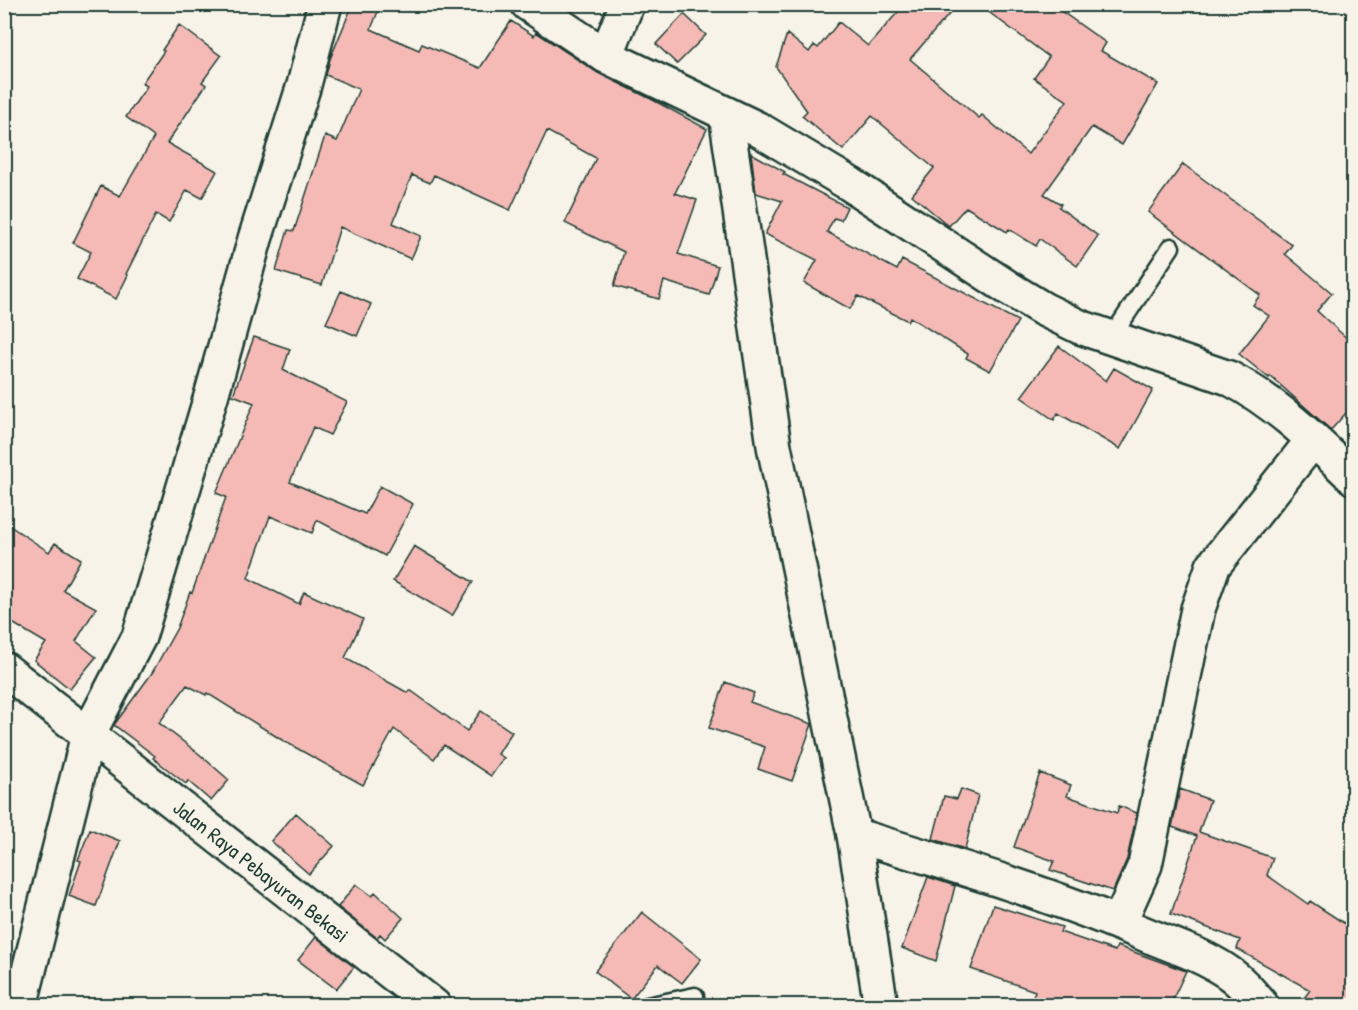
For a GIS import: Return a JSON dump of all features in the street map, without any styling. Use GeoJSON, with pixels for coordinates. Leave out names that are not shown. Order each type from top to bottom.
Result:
{"type":"FeatureCollection","features":[{"type":"Feature","properties":{"kind":"street"},"geometry":{"type":"LineString","coordinates":[[20,1005],[88,735],[139,637],[255,239],[304,85],[325,4]]}},
{"type":"Feature","properties":{"kind":"street"},"geometry":{"type":"LineString","coordinates":[[528,4],[606,56],[758,129],[850,184],[1043,309],[1080,327],[1229,378],[1252,390],[1300,428],[1353,478]]}},
{"type":"Feature","properties":{"kind":"street"},"geometry":{"type":"LineString","coordinates":[[606,56],[627,4]]}},
{"type":"Feature","properties":{"kind":"street"},"geometry":{"type":"LineString","coordinates":[[726,114],[774,446],[854,835],[881,1005]]}},
{"type":"Feature","properties":{"kind":"street"},"geometry":{"type":"LineString","coordinates":[[1119,922],[1145,865],[1198,609],[1213,566],[1313,440]]}},
{"type":"Feature","properties":{"kind":"street","name":"Jalan Raya Pebayuran Bekasi"},"geometry":{"type":"LineString","coordinates":[[4,669],[434,1005]]}},
{"type":"Feature","properties":{"kind":"street"},"geometry":{"type":"LineString","coordinates":[[854,835],[998,879],[1119,922],[1206,959],[1228,972],[1262,1005]]}},
{"type":"Feature","properties":{"kind":"lane"},"geometry":{"type":"LineString","coordinates":[[1111,338],[1171,247]]}},
{"type":"Feature","properties":{"kind":"lane"},"geometry":{"type":"LineString","coordinates":[[647,1005],[695,996]]}},
{"type":"Feature","properties":{"kind":"building"},"geometry":{"type":"Polygon","coordinates":[[[353,4],[381,4],[371,29],[419,50],[422,44],[480,68],[511,21],[534,36],[536,32],[598,73],[707,129],[675,193],[697,200],[678,254],[718,266],[709,295],[664,281],[659,299],[614,286],[624,252],[565,223],[596,158],[547,131],[510,210],[434,175],[430,183],[412,175],[393,223],[421,236],[411,259],[340,227],[322,285],[276,271],[288,230],[294,231],[325,136],[337,141],[359,89],[326,75],[330,59],[353,4]]]}},
{"type":"Feature","properties":{"kind":"building"},"geometry":{"type":"Polygon","coordinates":[[[905,4],[958,4],[910,59],[979,118],[982,115],[1028,154],[1067,101],[1034,78],[1049,57],[978,4],[1051,4],[1106,43],[1101,51],[1158,84],[1122,145],[1092,127],[1044,194],[1061,204],[1059,207],[1098,236],[1077,266],[1040,239],[1036,246],[1009,229],[1007,232],[966,207],[949,226],[912,195],[934,168],[872,116],[843,150],[802,116],[807,111],[776,67],[787,34],[809,52],[814,45],[818,48],[839,22],[868,46],[905,4]]]}},
{"type":"Feature","properties":{"kind":"building"},"geometry":{"type":"Polygon","coordinates":[[[684,14],[706,35],[677,64],[656,44],[684,14]]]}},
{"type":"Feature","properties":{"kind":"building"},"geometry":{"type":"Polygon","coordinates":[[[179,25],[221,56],[202,82],[206,85],[167,143],[217,171],[202,198],[187,190],[169,222],[156,214],[116,299],[77,279],[91,252],[73,243],[101,186],[120,196],[154,137],[126,117],[147,86],[142,83],[179,25]]]}},
{"type":"Feature","properties":{"kind":"building"},"geometry":{"type":"Polygon","coordinates":[[[751,153],[785,172],[783,174],[847,207],[841,220],[834,218],[827,232],[897,270],[902,260],[1018,321],[990,371],[966,358],[968,354],[910,317],[908,321],[858,296],[850,309],[804,283],[817,260],[765,234],[782,201],[756,193],[751,153]]]}},
{"type":"Feature","properties":{"kind":"building"},"geometry":{"type":"Polygon","coordinates":[[[1183,164],[1292,245],[1285,254],[1332,293],[1317,311],[1353,344],[1353,405],[1331,430],[1270,376],[1269,378],[1239,354],[1269,316],[1253,305],[1260,295],[1148,212],[1183,164]]]}},
{"type":"Feature","properties":{"kind":"building"},"geometry":{"type":"Polygon","coordinates":[[[341,291],[371,304],[357,336],[326,323],[341,291]]]}},
{"type":"Feature","properties":{"kind":"building"},"geometry":{"type":"Polygon","coordinates":[[[254,337],[290,349],[283,370],[347,402],[330,435],[313,427],[290,482],[365,514],[380,486],[413,504],[385,556],[317,520],[312,533],[270,516],[248,578],[299,604],[304,592],[363,619],[345,658],[408,693],[410,690],[467,731],[481,711],[512,732],[498,754],[504,758],[491,776],[444,745],[434,759],[394,729],[363,785],[282,740],[207,693],[206,695],[187,685],[159,723],[229,780],[211,801],[188,781],[186,784],[153,758],[155,756],[114,725],[152,673],[177,628],[190,592],[192,593],[226,497],[216,493],[254,403],[233,395],[254,337]]]}},
{"type":"Feature","properties":{"kind":"building"},"geometry":{"type":"Polygon","coordinates":[[[1059,346],[1106,381],[1114,368],[1153,390],[1120,449],[1058,413],[1054,420],[1021,397],[1059,346]]]}},
{"type":"Feature","properties":{"kind":"building"},"geometry":{"type":"Polygon","coordinates":[[[4,522],[49,552],[55,543],[81,559],[63,590],[96,608],[76,641],[96,657],[70,689],[34,660],[46,643],[4,618],[4,522]]]}},
{"type":"Feature","properties":{"kind":"building"},"geometry":{"type":"Polygon","coordinates":[[[414,546],[473,582],[452,616],[393,581],[414,546]]]}},
{"type":"Feature","properties":{"kind":"building"},"geometry":{"type":"Polygon","coordinates":[[[725,682],[754,693],[750,702],[812,724],[792,781],[758,769],[765,747],[709,728],[725,682]]]}},
{"type":"Feature","properties":{"kind":"building"},"geometry":{"type":"Polygon","coordinates":[[[1040,773],[1071,785],[1067,796],[1117,813],[1119,806],[1137,813],[1127,859],[1113,891],[1050,870],[1054,861],[1014,847],[1040,773]]]}},
{"type":"Feature","properties":{"kind":"building"},"geometry":{"type":"Polygon","coordinates":[[[961,789],[978,795],[965,849],[933,839],[944,796],[957,799],[961,789]]]}},
{"type":"Feature","properties":{"kind":"building"},"geometry":{"type":"Polygon","coordinates":[[[1180,789],[1210,800],[1199,832],[1273,858],[1267,875],[1308,904],[1310,901],[1353,929],[1353,1005],[1299,1005],[1310,990],[1237,949],[1240,940],[1171,914],[1197,836],[1172,827],[1180,789]]]}},
{"type":"Feature","properties":{"kind":"building"},"geometry":{"type":"Polygon","coordinates":[[[296,813],[334,846],[309,874],[271,841],[296,813]]]}},
{"type":"Feature","properties":{"kind":"building"},"geometry":{"type":"Polygon","coordinates":[[[90,829],[120,841],[96,906],[69,896],[81,861],[78,860],[90,829]]]}},
{"type":"Feature","properties":{"kind":"building"},"geometry":{"type":"Polygon","coordinates":[[[928,877],[955,886],[936,961],[902,948],[928,877]]]}},
{"type":"Feature","properties":{"kind":"building"},"geometry":{"type":"Polygon","coordinates":[[[356,884],[372,896],[375,892],[403,918],[385,939],[380,934],[377,938],[338,907],[356,884]]]}},
{"type":"Feature","properties":{"kind":"building"},"geometry":{"type":"Polygon","coordinates":[[[993,905],[1062,927],[1060,932],[1115,951],[1117,946],[1186,971],[1170,1005],[1030,1005],[1035,991],[971,969],[993,905]]]}},
{"type":"Feature","properties":{"kind":"building"},"geometry":{"type":"Polygon","coordinates":[[[642,912],[701,959],[682,983],[658,965],[631,999],[595,971],[642,912]]]}},
{"type":"Feature","properties":{"kind":"building"},"geometry":{"type":"Polygon","coordinates":[[[316,937],[354,967],[336,989],[298,960],[316,937]]]}}]}
